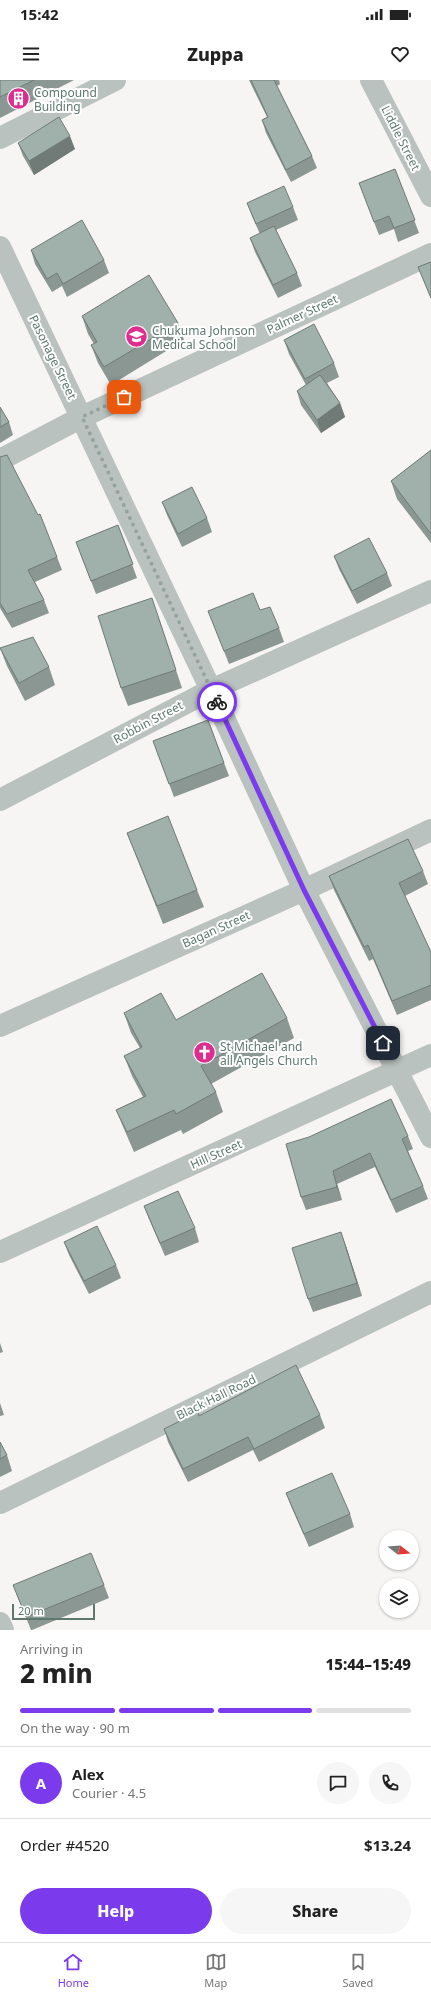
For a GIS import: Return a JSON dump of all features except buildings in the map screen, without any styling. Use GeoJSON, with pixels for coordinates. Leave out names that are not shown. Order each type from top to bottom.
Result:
{"type":"FeatureCollection","features":[{"type":"Feature","properties":{"kind":"street"},"geometry":{"type":"LineString","coordinates":[[0,138],[115,80]]}},
{"type":"Feature","properties":{"kind":"street","name":"Liddle Street"},"geometry":{"type":"LineString","coordinates":[[371,80],[431,196]]}},
{"type":"Feature","properties":{"kind":"street","name":"Pasonage Street"},"geometry":{"type":"LineString","coordinates":[[0,247],[82,417],[304,890],[431,1137]]}},
{"type":"Feature","properties":{"kind":"street","name":"Palmer Street"},"geometry":{"type":"LineString","coordinates":[[0,460],[82,417],[431,254]]}},
{"type":"Feature","properties":{"kind":"street","name":"Robbin Street"},"geometry":{"type":"LineString","coordinates":[[0,800],[211,690],[431,591]]}},
{"type":"Feature","properties":{"kind":"street","name":"Bagan Street"},"geometry":{"type":"LineString","coordinates":[[2,1019],[304,890],[431,830]]}},
{"type":"Feature","properties":{"kind":"street","name":"Hill Street"},"geometry":{"type":"LineString","coordinates":[[0,1252],[431,1055]]}},
{"type":"Feature","properties":{"kind":"street","name":"Black Hall Road"},"geometry":{"type":"LineString","coordinates":[[0,1503],[431,1292]]}},
{"type":"Feature","properties":{"kind":"street"},"geometry":{"type":"LineString","coordinates":[[0,1623],[3,1630]]}},
{"type":"Feature","properties":{"kind":"way so far"},"geometry":{"type":"LineString","coordinates":[[124,397],[82,417],[217,702]]}},
{"type":"Feature","properties":{"kind":"place","name":"Compound Building"},"geometry":{"type":"Point","coordinates":[19,99]}},
{"type":"Feature","properties":{"kind":"place","name":"Chukuma Johnson Medical School"},"geometry":{"type":"Point","coordinates":[136,337]}},
{"type":"Feature","properties":{"kind":"place","name":"St Michael and all Angels Church"},"geometry":{"type":"Point","coordinates":[205,1053]}},
{"type":"Feature","properties":{"kind":"route"},"geometry":{"type":"LineString","coordinates":[[217,702],[304,890],[383,1043]]}}]}
